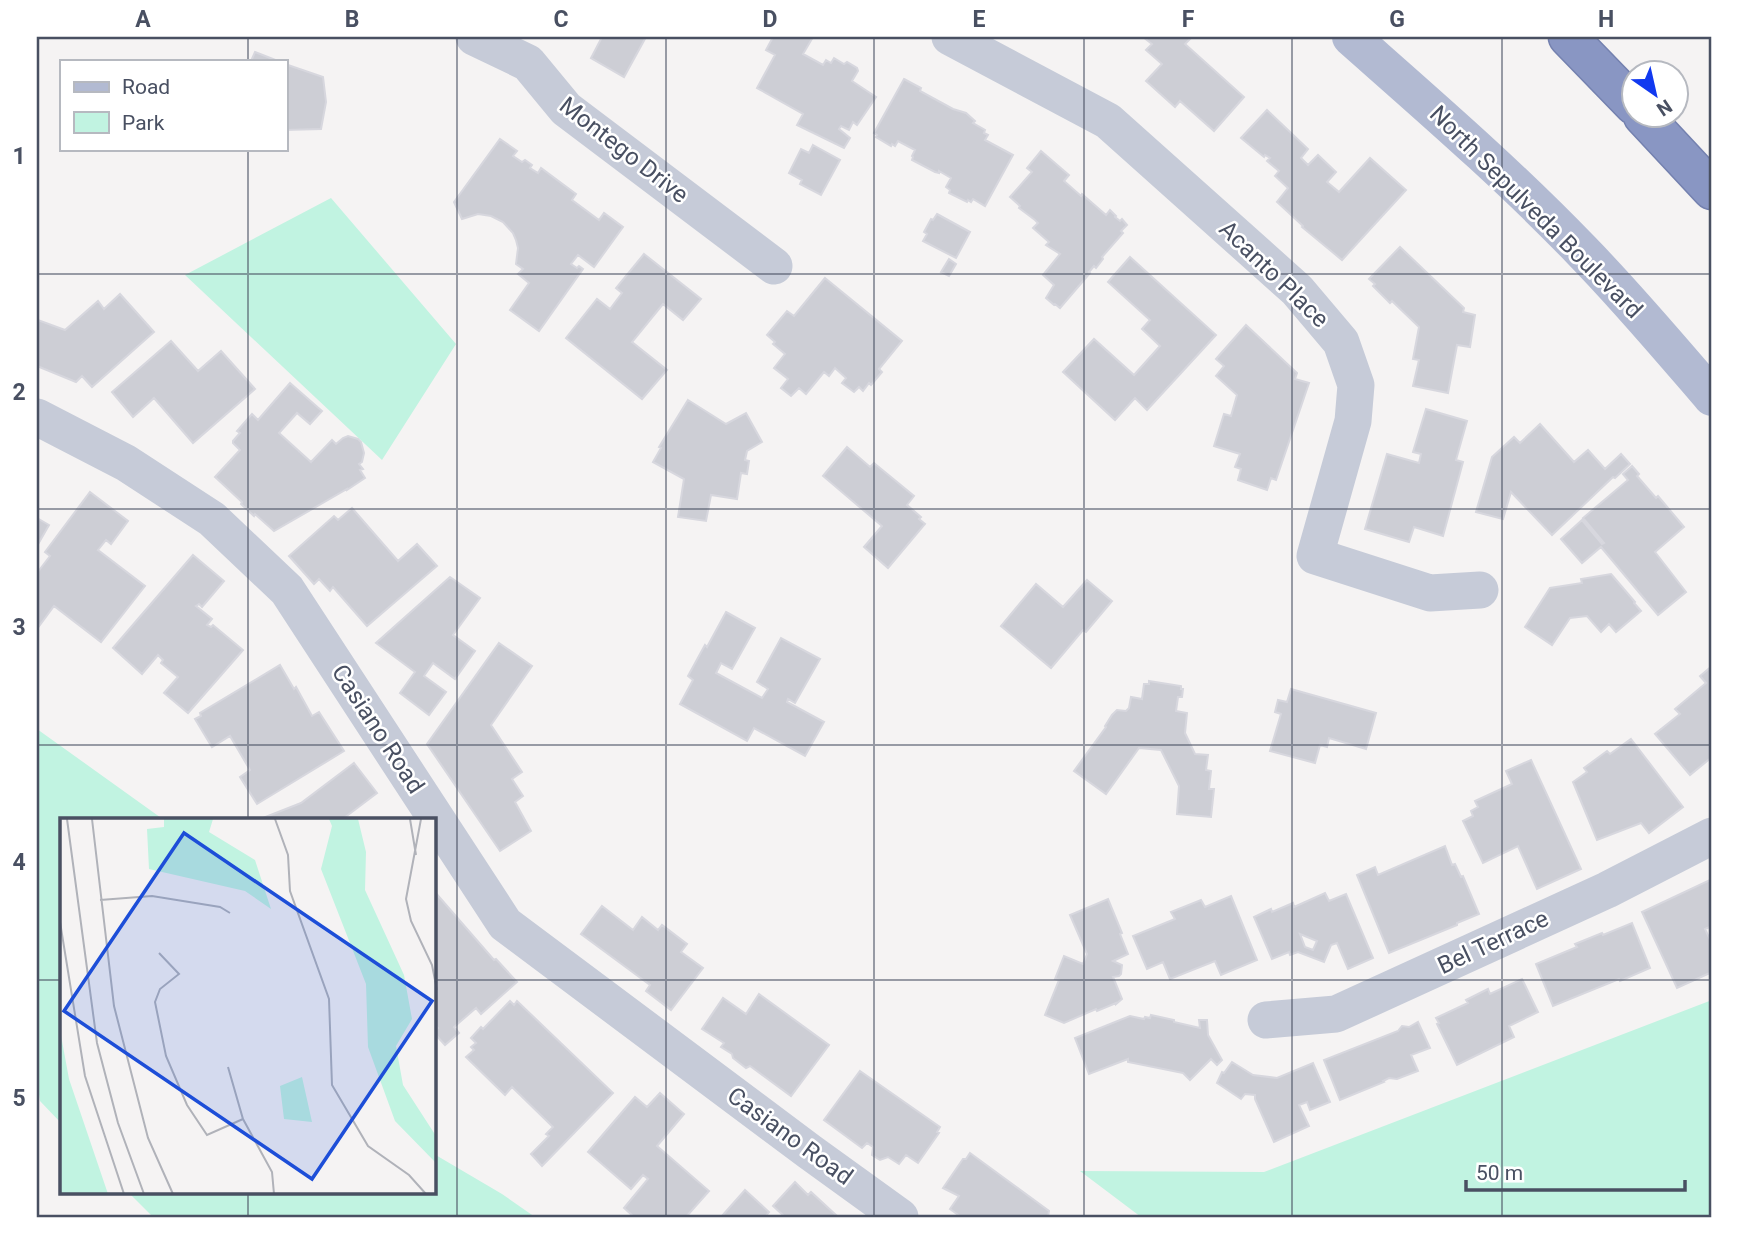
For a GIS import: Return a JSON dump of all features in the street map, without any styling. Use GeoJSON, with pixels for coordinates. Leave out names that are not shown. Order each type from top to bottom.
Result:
{"type":"FeatureCollection","features":[{"type":"Feature","properties":{"kind":"highway"},"geometry":{"type":"LineString","coordinates":[[1568,37],[1620,91]]}},
{"type":"Feature","properties":{"kind":"highway"},"geometry":{"type":"LineString","coordinates":[[1656,130],[1712,190]]}},
{"type":"Feature","properties":{"kind":"main road","name":"North Sepulveda Boulevard"},"geometry":{"type":"LineString","coordinates":[[1351,37],[1460,134],[1580,248],[1637,309],[1712,397]]}},
{"type":"Feature","properties":{"kind":"street","name":"Montego Drive"},"geometry":{"type":"LineString","coordinates":[[474,37],[536,50],[566,109],[774,266]]}},
{"type":"Feature","properties":{"kind":"street","name":"Acanto Place"},"geometry":{"type":"LineString","coordinates":[[950,37],[1108,121],[1297,290],[1341,342],[1356,385],[1353,421],[1315,556],[1430,593],[1480,590]]}},
{"type":"Feature","properties":{"kind":"street","name":"Casiano Road"},"geometry":{"type":"LineString","coordinates":[[37,417],[126,463],[212,519],[287,590],[436,818]]}},
{"type":"Feature","properties":{"kind":"street","name":"Casiano Road"},"geometry":{"type":"LineString","coordinates":[[436,818],[505,924],[900,1217]]}},
{"type":"Feature","properties":{"kind":"street","name":"Bel Terrace"},"geometry":{"type":"LineString","coordinates":[[1266,1020],[1336,1014],[1606,890],[1712,836]]}},
{"type":"Feature","properties":{"kind":"green space"},"geometry":{"type":"Polygon","coordinates":[[[331,198],[456,344],[382,460],[185,275],[331,198]]]}},
{"type":"Feature","properties":{"kind":"green space"},"geometry":{"type":"Polygon","coordinates":[[[37,729],[161,818],[60,818],[60,1122],[40,1101],[37,1081],[37,729]]]}},
{"type":"Feature","properties":{"kind":"green space"},"geometry":{"type":"Polygon","coordinates":[[[1712,1000],[1712,1217],[1141,1217],[1080,1171],[1264,1172],[1712,1000]]]}},
{"type":"Feature","properties":{"kind":"green space"},"geometry":{"type":"Polygon","coordinates":[[[436,1155],[535,1217],[153,1217],[130,1194],[436,1194],[436,1155]]]}},
{"type":"Feature","properties":{"kind":"building"},"geometry":{"type":"Polygon","coordinates":[[[602,37],[646,37],[624,77],[591,58],[602,37]]]}},
{"type":"Feature","properties":{"kind":"building"},"geometry":{"type":"Polygon","coordinates":[[[773,37],[813,37],[803,54],[823,65],[826,60],[831,63],[834,58],[844,64],[847,62],[858,71],[852,81],[876,97],[857,125],[853,122],[849,130],[841,126],[839,129],[850,138],[844,148],[797,125],[803,114],[757,88],[775,55],[766,50],[773,37]]]}},
{"type":"Feature","properties":{"kind":"building"},"geometry":{"type":"Polygon","coordinates":[[[1143,37],[1192,37],[1185,44],[1244,97],[1214,131],[1180,101],[1175,107],[1146,81],[1162,64],[1146,50],[1152,44],[1143,37]]]}},
{"type":"Feature","properties":{"kind":"building"},"geometry":{"type":"Polygon","coordinates":[[[255,52],[275,60],[251,60],[255,52]]]}},
{"type":"Feature","properties":{"kind":"building"},"geometry":{"type":"Polygon","coordinates":[[[287,65],[323,77],[326,102],[321,129],[287,130],[287,65]]]}},
{"type":"Feature","properties":{"kind":"building"},"geometry":{"type":"Polygon","coordinates":[[[904,79],[921,88],[920,91],[966,113],[975,121],[973,123],[985,130],[984,133],[988,135],[985,140],[1013,155],[985,206],[973,199],[967,202],[949,193],[950,190],[946,187],[951,178],[912,160],[915,150],[898,141],[895,146],[891,146],[876,137],[874,133],[904,79]]]}},
{"type":"Feature","properties":{"kind":"building"},"geometry":{"type":"Polygon","coordinates":[[[1267,110],[1308,149],[1301,158],[1308,165],[1318,155],[1336,172],[1327,182],[1339,192],[1370,158],[1406,190],[1342,260],[1277,202],[1288,188],[1275,176],[1279,171],[1267,161],[1270,158],[1265,155],[1264,157],[1241,138],[1267,110]]]}},
{"type":"Feature","properties":{"kind":"building"},"geometry":{"type":"Polygon","coordinates":[[[500,139],[517,151],[513,156],[522,162],[525,160],[532,165],[530,168],[538,173],[541,168],[576,194],[572,200],[599,220],[604,213],[623,227],[594,267],[578,255],[571,264],[583,269],[539,331],[510,310],[529,283],[518,274],[523,269],[516,264],[518,248],[513,233],[503,222],[491,216],[478,214],[462,219],[454,202],[500,139]]]}},
{"type":"Feature","properties":{"kind":"building"},"geometry":{"type":"Polygon","coordinates":[[[813,145],[840,160],[821,195],[800,184],[802,180],[789,173],[801,149],[809,153],[813,145]]]}},
{"type":"Feature","properties":{"kind":"building"},"geometry":{"type":"Polygon","coordinates":[[[1041,151],[1069,175],[1064,181],[1081,196],[1082,194],[1106,215],[1110,210],[1127,225],[1096,268],[1094,266],[1060,308],[1046,298],[1054,285],[1043,275],[1060,254],[1046,245],[1049,242],[1033,228],[1038,223],[1010,197],[1032,172],[1027,168],[1041,151]]]}},
{"type":"Feature","properties":{"kind":"building"},"geometry":{"type":"Polygon","coordinates":[[[937,214],[970,232],[956,258],[923,241],[927,234],[924,232],[937,214]]]}},
{"type":"Feature","properties":{"kind":"building"},"geometry":{"type":"Polygon","coordinates":[[[1400,247],[1464,308],[1463,312],[1475,315],[1470,347],[1457,345],[1448,393],[1413,386],[1419,360],[1413,359],[1419,327],[1392,301],[1390,303],[1369,279],[1400,247]]]}},
{"type":"Feature","properties":{"kind":"building"},"geometry":{"type":"Polygon","coordinates":[[[644,254],[701,299],[683,320],[663,304],[632,342],[667,370],[642,399],[566,338],[597,299],[610,309],[622,293],[616,288],[644,254]]]}},
{"type":"Feature","properties":{"kind":"building"},"geometry":{"type":"Polygon","coordinates":[[[1130,257],[1216,335],[1147,410],[1135,398],[1115,420],[1063,372],[1094,339],[1134,375],[1160,346],[1142,329],[1150,320],[1108,282],[1130,257]]]}},
{"type":"Feature","properties":{"kind":"building"},"geometry":{"type":"Polygon","coordinates":[[[949,259],[956,264],[949,276],[941,272],[949,259]]]}},
{"type":"Feature","properties":{"kind":"building"},"geometry":{"type":"Polygon","coordinates":[[[825,278],[902,341],[879,369],[882,372],[863,391],[859,387],[854,392],[842,383],[846,378],[835,368],[829,376],[824,372],[806,394],[799,388],[791,396],[781,388],[788,379],[774,368],[785,354],[767,335],[787,311],[794,316],[825,278]]]}},
{"type":"Feature","properties":{"kind":"building"},"geometry":{"type":"Polygon","coordinates":[[[120,294],[154,332],[92,387],[82,376],[76,382],[37,366],[38,320],[65,330],[98,301],[104,309],[120,294]]]}},
{"type":"Feature","properties":{"kind":"building"},"geometry":{"type":"Polygon","coordinates":[[[1246,325],[1297,373],[1295,379],[1309,383],[1276,480],[1271,478],[1267,490],[1238,480],[1241,469],[1235,467],[1240,454],[1214,446],[1224,414],[1231,416],[1237,395],[1216,376],[1224,366],[1216,359],[1246,325]]]}},
{"type":"Feature","properties":{"kind":"building"},"geometry":{"type":"Polygon","coordinates":[[[171,341],[198,371],[221,351],[255,389],[193,443],[154,398],[133,417],[112,392],[171,341]]]}},
{"type":"Feature","properties":{"kind":"building"},"geometry":{"type":"Polygon","coordinates":[[[290,383],[322,411],[310,424],[297,413],[279,433],[311,462],[332,440],[336,444],[348,436],[358,439],[364,453],[359,464],[363,469],[360,470],[365,478],[274,531],[255,514],[254,516],[215,477],[240,450],[233,443],[240,433],[237,431],[252,414],[258,420],[290,383]]]}},
{"type":"Feature","properties":{"kind":"building"},"geometry":{"type":"Polygon","coordinates":[[[688,400],[726,424],[746,413],[762,442],[747,451],[747,474],[741,473],[737,499],[711,495],[706,521],[678,517],[684,479],[653,462],[661,448],[659,447],[688,400]]]}},
{"type":"Feature","properties":{"kind":"building"},"geometry":{"type":"Polygon","coordinates":[[[1426,409],[1467,421],[1456,460],[1463,462],[1443,536],[1414,527],[1409,542],[1365,529],[1387,454],[1419,463],[1421,454],[1413,452],[1426,409]]]}},
{"type":"Feature","properties":{"kind":"building"},"geometry":{"type":"Polygon","coordinates":[[[1540,424],[1574,462],[1588,450],[1605,469],[1621,454],[1630,464],[1552,535],[1511,492],[1503,519],[1476,512],[1492,457],[1514,437],[1520,443],[1540,424]]]}},
{"type":"Feature","properties":{"kind":"building"},"geometry":{"type":"Polygon","coordinates":[[[847,447],[870,467],[874,463],[914,496],[907,505],[925,524],[888,568],[864,547],[882,526],[823,476],[847,447]]]}},
{"type":"Feature","properties":{"kind":"building"},"geometry":{"type":"Polygon","coordinates":[[[1632,466],[1639,474],[1637,476],[1684,527],[1655,552],[1686,592],[1658,615],[1601,547],[1582,563],[1561,539],[1582,520],[1602,544],[1604,543],[1583,518],[1628,480],[1623,474],[1632,466]]]}},
{"type":"Feature","properties":{"kind":"building"},"geometry":{"type":"Polygon","coordinates":[[[90,492],[128,521],[111,544],[106,540],[98,550],[145,586],[101,642],[54,606],[37,629],[37,573],[50,556],[45,552],[90,492]]]}},
{"type":"Feature","properties":{"kind":"building"},"geometry":{"type":"Polygon","coordinates":[[[352,508],[398,561],[417,544],[437,566],[367,626],[333,587],[330,591],[319,579],[314,584],[289,556],[334,516],[338,520],[352,508]]]}},
{"type":"Feature","properties":{"kind":"building"},"geometry":{"type":"Polygon","coordinates":[[[37,518],[49,525],[37,546],[37,518]]]}},
{"type":"Feature","properties":{"kind":"building"},"geometry":{"type":"Polygon","coordinates":[[[193,555],[224,581],[202,607],[199,604],[196,606],[212,619],[207,625],[213,625],[243,650],[188,713],[164,693],[178,677],[161,663],[163,660],[158,655],[142,674],[113,648],[193,555]]]}},
{"type":"Feature","properties":{"kind":"building"},"geometry":{"type":"Polygon","coordinates":[[[1611,574],[1641,611],[1616,632],[1609,624],[1601,632],[1587,616],[1570,618],[1552,645],[1525,627],[1550,588],[1582,583],[1581,579],[1611,574]]]}},
{"type":"Feature","properties":{"kind":"building"},"geometry":{"type":"Polygon","coordinates":[[[450,577],[480,598],[453,635],[475,651],[455,679],[433,663],[424,676],[446,692],[429,715],[400,693],[415,672],[376,643],[450,577]]]}},
{"type":"Feature","properties":{"kind":"building"},"geometry":{"type":"Polygon","coordinates":[[[1087,580],[1112,601],[1051,668],[1001,626],[1036,584],[1063,607],[1087,580]]]}},
{"type":"Feature","properties":{"kind":"building"},"geometry":{"type":"Polygon","coordinates":[[[726,612],[755,628],[732,669],[721,663],[716,673],[762,698],[768,689],[757,682],[781,638],[820,659],[795,703],[788,699],[787,702],[824,722],[805,756],[754,728],[747,741],[680,704],[693,680],[688,676],[726,612]]]}},
{"type":"Feature","properties":{"kind":"building"},"geometry":{"type":"Polygon","coordinates":[[[499,643],[532,666],[491,725],[522,772],[512,779],[523,796],[515,802],[531,831],[500,851],[427,744],[499,643]]]}},
{"type":"Feature","properties":{"kind":"building"},"geometry":{"type":"Polygon","coordinates":[[[280,665],[312,716],[319,712],[344,751],[257,804],[240,777],[250,770],[230,736],[212,747],[195,719],[201,716],[200,713],[280,665]]]}},
{"type":"Feature","properties":{"kind":"building"},"geometry":{"type":"Polygon","coordinates":[[[1712,666],[1712,757],[1690,775],[1655,734],[1680,714],[1675,709],[1706,683],[1700,676],[1712,666]]]}},
{"type":"Feature","properties":{"kind":"building"},"geometry":{"type":"Polygon","coordinates":[[[1149,681],[1181,686],[1183,689],[1182,697],[1178,697],[1176,711],[1187,713],[1185,733],[1195,754],[1208,755],[1206,770],[1211,771],[1209,789],[1214,789],[1211,817],[1177,814],[1179,786],[1161,750],[1139,748],[1106,794],[1074,771],[1112,715],[1117,710],[1126,711],[1131,697],[1142,699],[1144,684],[1149,684],[1149,681]]]}},
{"type":"Feature","properties":{"kind":"building"},"geometry":{"type":"Polygon","coordinates":[[[1291,689],[1376,713],[1366,749],[1329,738],[1327,747],[1320,745],[1315,763],[1270,751],[1281,714],[1275,712],[1278,700],[1287,702],[1291,689]]]}},
{"type":"Feature","properties":{"kind":"building"},"geometry":{"type":"Polygon","coordinates":[[[1631,739],[1683,807],[1649,833],[1641,823],[1597,840],[1573,782],[1587,772],[1584,768],[1607,751],[1610,754],[1631,739]]]}},
{"type":"Feature","properties":{"kind":"building"},"geometry":{"type":"Polygon","coordinates":[[[1531,760],[1581,869],[1537,889],[1518,846],[1483,863],[1463,821],[1473,816],[1471,811],[1478,807],[1475,801],[1512,784],[1506,771],[1531,760]]]}},
{"type":"Feature","properties":{"kind":"building"},"geometry":{"type":"Polygon","coordinates":[[[354,763],[377,793],[344,818],[263,818],[301,803],[354,763]]]}},
{"type":"Feature","properties":{"kind":"building"},"geometry":{"type":"Polygon","coordinates":[[[1445,846],[1452,865],[1455,864],[1461,877],[1463,876],[1479,914],[1389,953],[1357,875],[1375,867],[1378,875],[1445,846]]]}},
{"type":"Feature","properties":{"kind":"building"},"geometry":{"type":"Polygon","coordinates":[[[1712,879],[1712,926],[1705,929],[1712,944],[1712,972],[1677,988],[1642,912],[1712,879]]]}},
{"type":"Feature","properties":{"kind":"building"},"geometry":{"type":"Polygon","coordinates":[[[436,893],[494,960],[496,959],[517,982],[481,1014],[476,1008],[454,1027],[459,1033],[445,1045],[436,1035],[436,893]]]}},
{"type":"Feature","properties":{"kind":"building"},"geometry":{"type":"Polygon","coordinates":[[[1325,893],[1329,901],[1346,894],[1373,958],[1348,969],[1337,943],[1331,945],[1324,962],[1298,952],[1290,955],[1289,952],[1272,959],[1254,917],[1293,903],[1294,907],[1325,893]],[[1300,934],[1305,947],[1313,950],[1317,941],[1300,934]]]}},
{"type":"Feature","properties":{"kind":"building"},"geometry":{"type":"Polygon","coordinates":[[[1231,896],[1257,960],[1221,975],[1215,961],[1170,979],[1163,962],[1147,969],[1133,936],[1175,919],[1171,912],[1201,900],[1205,907],[1231,896]]]}},
{"type":"Feature","properties":{"kind":"building"},"geometry":{"type":"Polygon","coordinates":[[[1108,899],[1128,954],[1113,961],[1122,965],[1121,974],[1113,977],[1122,999],[1116,1004],[1097,1011],[1096,1009],[1064,1023],[1045,1015],[1059,980],[1055,979],[1064,956],[1083,964],[1087,954],[1070,915],[1108,899]]]}},
{"type":"Feature","properties":{"kind":"building"},"geometry":{"type":"Polygon","coordinates":[[[602,906],[633,930],[642,917],[658,930],[662,925],[687,944],[681,952],[703,968],[671,1010],[646,991],[650,985],[581,934],[602,906]]]}},
{"type":"Feature","properties":{"kind":"building"},"geometry":{"type":"Polygon","coordinates":[[[1632,923],[1650,968],[1553,1006],[1536,964],[1577,947],[1575,944],[1632,923]]]}},
{"type":"Feature","properties":{"kind":"building"},"geometry":{"type":"Polygon","coordinates":[[[1522,979],[1538,1012],[1509,1026],[1514,1037],[1457,1065],[1436,1018],[1468,1003],[1466,1000],[1488,989],[1490,994],[1522,979]]]}},
{"type":"Feature","properties":{"kind":"building"},"geometry":{"type":"Polygon","coordinates":[[[759,994],[829,1045],[791,1096],[750,1066],[746,1068],[721,1047],[724,1043],[702,1029],[723,998],[746,1014],[759,994]]]}},
{"type":"Feature","properties":{"kind":"building"},"geometry":{"type":"Polygon","coordinates":[[[510,1001],[514,1005],[517,1001],[613,1093],[542,1166],[531,1154],[549,1136],[546,1134],[553,1127],[512,1087],[505,1095],[466,1057],[474,1050],[471,1047],[476,1043],[471,1038],[510,1001]]]}},
{"type":"Feature","properties":{"kind":"building"},"geometry":{"type":"Polygon","coordinates":[[[1151,1015],[1200,1028],[1199,1020],[1207,1020],[1208,1035],[1222,1060],[1217,1065],[1211,1059],[1190,1080],[1183,1073],[1128,1062],[1128,1059],[1089,1074],[1075,1038],[1130,1016],[1144,1019],[1150,1018],[1151,1015]]]}},
{"type":"Feature","properties":{"kind":"building"},"geometry":{"type":"Polygon","coordinates":[[[1418,1022],[1430,1048],[1411,1055],[1418,1071],[1397,1079],[1389,1078],[1340,1100],[1324,1060],[1398,1031],[1402,1026],[1409,1027],[1418,1022]]]}},
{"type":"Feature","properties":{"kind":"building"},"geometry":{"type":"Polygon","coordinates":[[[1232,1062],[1253,1075],[1277,1078],[1313,1063],[1330,1102],[1310,1110],[1307,1102],[1299,1105],[1309,1126],[1274,1142],[1255,1095],[1245,1094],[1241,1099],[1217,1083],[1222,1072],[1224,1073],[1232,1062]]]}},
{"type":"Feature","properties":{"kind":"building"},"geometry":{"type":"Polygon","coordinates":[[[860,1071],[940,1127],[937,1132],[939,1133],[918,1163],[906,1155],[899,1164],[888,1157],[880,1160],[872,1155],[873,1147],[867,1143],[862,1148],[824,1120],[860,1071]]]}},
{"type":"Feature","properties":{"kind":"building"},"geometry":{"type":"Polygon","coordinates":[[[660,1093],[684,1114],[657,1146],[709,1191],[686,1217],[634,1217],[624,1208],[648,1179],[643,1175],[631,1189],[588,1152],[635,1097],[647,1107],[660,1093]]]}},
{"type":"Feature","properties":{"kind":"building"},"geometry":{"type":"Polygon","coordinates":[[[970,1153],[1049,1211],[1048,1217],[961,1217],[950,1209],[959,1196],[943,1188],[970,1153]]]}},
{"type":"Feature","properties":{"kind":"building"},"geometry":{"type":"Polygon","coordinates":[[[795,1182],[808,1195],[811,1192],[836,1215],[785,1217],[773,1206],[795,1182]]]}},
{"type":"Feature","properties":{"kind":"building"},"geometry":{"type":"Polygon","coordinates":[[[745,1190],[769,1212],[765,1217],[721,1217],[745,1190]]]}}]}
